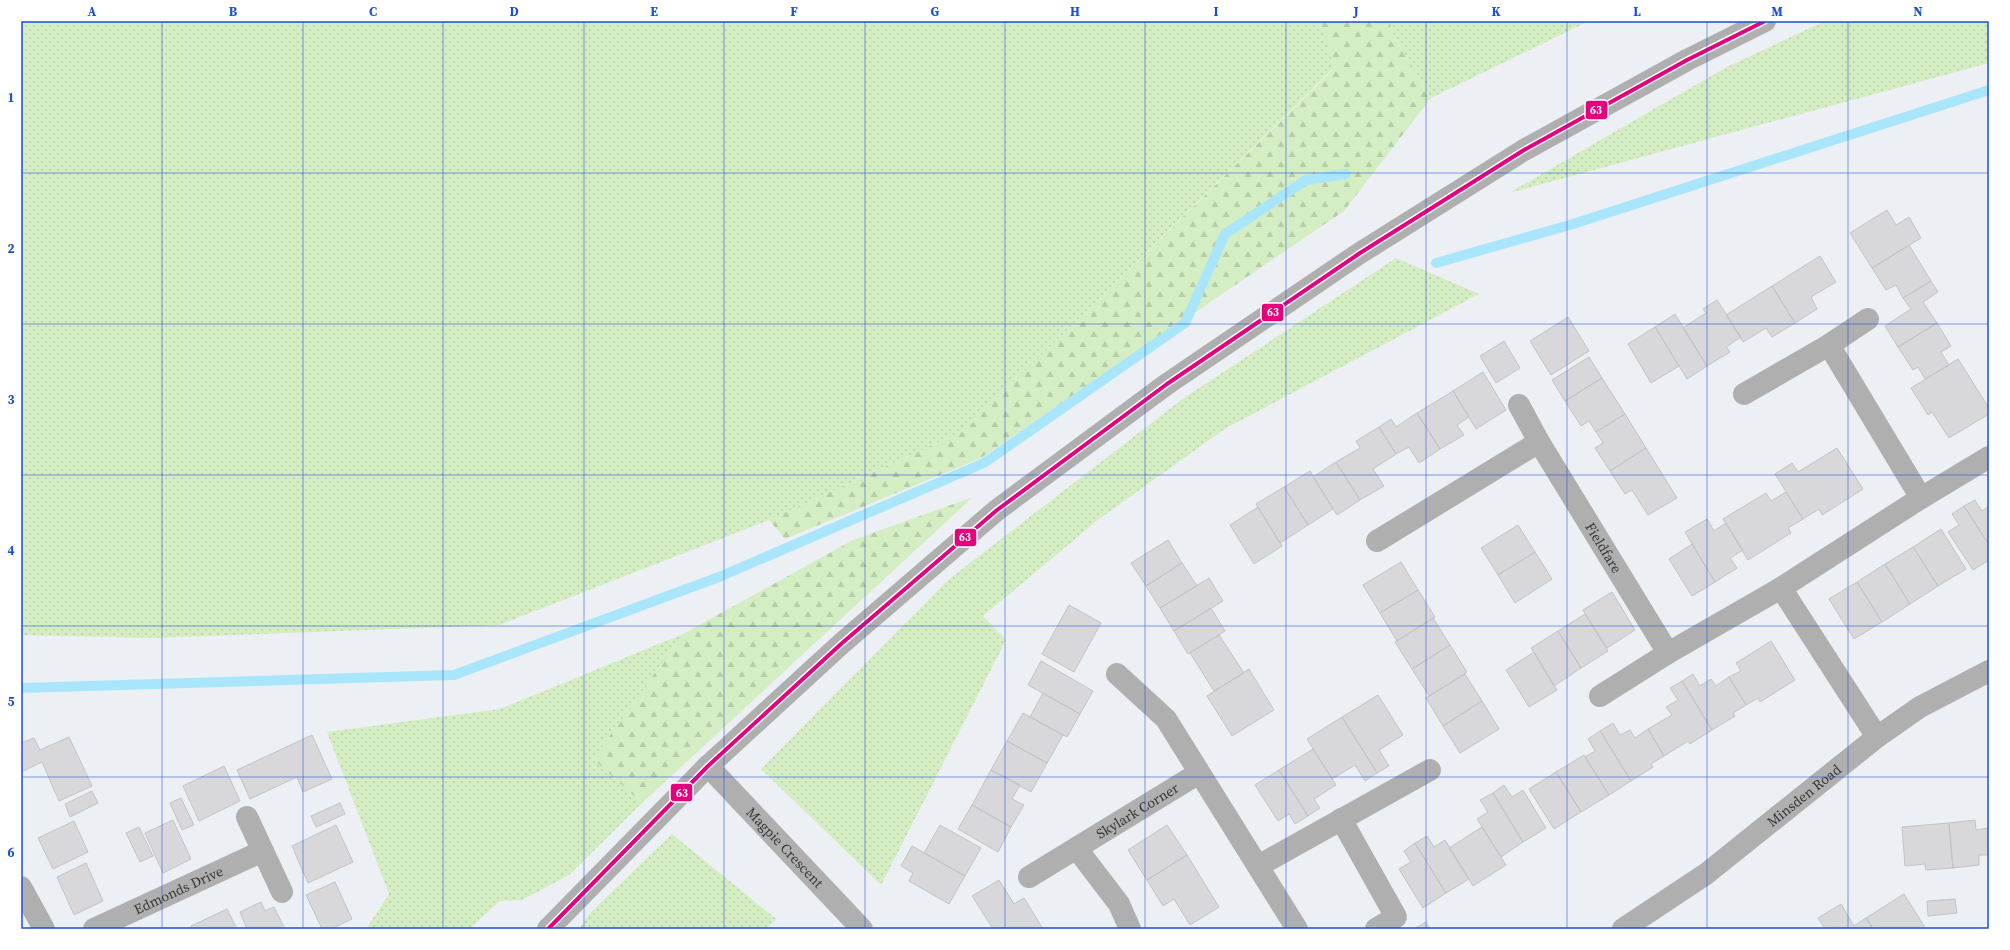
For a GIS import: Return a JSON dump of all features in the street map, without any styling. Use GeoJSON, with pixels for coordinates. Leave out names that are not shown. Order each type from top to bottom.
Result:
{"type":"FeatureCollection","features":[{"type":"Feature","properties":{"kind":"street"},"geometry":{"type":"LineString","coordinates":[[548,929],[598,876],[708,766],[841,644],[997,510],[1167,384],[1360,253],[1524,150],[1687,60],[1765,21]]}},
{"type":"Feature","properties":{"kind":"street"},"geometry":{"type":"LineString","coordinates":[[1744,394],[1828,345],[1868,319]]}},
{"type":"Feature","properties":{"kind":"street"},"geometry":{"type":"LineString","coordinates":[[1828,345],[1921,498]]}},
{"type":"Feature","properties":{"kind":"street","name":"Fieldfare"},"geometry":{"type":"LineString","coordinates":[[1519,405],[1539,442],[1668,652]]}},
{"type":"Feature","properties":{"kind":"street"},"geometry":{"type":"LineString","coordinates":[[1377,541],[1539,442]]}},
{"type":"Feature","properties":{"kind":"street"},"geometry":{"type":"LineString","coordinates":[[1600,696],[1668,652],[1781,588],[1921,498],[1989,458]]}},
{"type":"Feature","properties":{"kind":"street"},"geometry":{"type":"LineString","coordinates":[[1781,588],[1877,736]]}},
{"type":"Feature","properties":{"kind":"street","name":"Minsden Road"},"geometry":{"type":"LineString","coordinates":[[1623,929],[1706,874],[1877,736],[1920,707],[1989,671]]}},
{"type":"Feature","properties":{"kind":"street"},"geometry":{"type":"LineString","coordinates":[[1117,674],[1166,719],[1297,929]]}},
{"type":"Feature","properties":{"kind":"street","name":"Magpie Crescent"},"geometry":{"type":"LineString","coordinates":[[708,766],[862,929]]}},
{"type":"Feature","properties":{"kind":"street"},"geometry":{"type":"LineString","coordinates":[[1258,866],[1430,770]]}},
{"type":"Feature","properties":{"kind":"street","name":"Skylark Corner"},"geometry":{"type":"LineString","coordinates":[[1029,878],[1199,773]]}},
{"type":"Feature","properties":{"kind":"street"},"geometry":{"type":"LineString","coordinates":[[248,817],[282,892]]}},
{"type":"Feature","properties":{"kind":"street"},"geometry":{"type":"LineString","coordinates":[[1341,819],[1396,917],[1376,929]]}},
{"type":"Feature","properties":{"kind":"street"},"geometry":{"type":"LineString","coordinates":[[1077,849],[1119,904],[1130,929]]}},
{"type":"Feature","properties":{"kind":"street","name":"Edmonds Drive"},"geometry":{"type":"LineString","coordinates":[[94,929],[263,851]]}},
{"type":"Feature","properties":{"kind":"street"},"geometry":{"type":"LineString","coordinates":[[21,887],[44,929]]}},
{"type":"Feature","properties":{"kind":"green space"},"geometry":{"type":"Polygon","coordinates":[[[21,21],[1319,21],[1335,67],[965,430],[769,520],[499,625],[153,638],[21,635],[21,21]]]}},
{"type":"Feature","properties":{"kind":"green space"},"geometry":{"type":"Polygon","coordinates":[[[1319,21],[1389,21],[1394,36],[1431,98],[1344,211],[981,458],[785,539],[769,520],[965,430],[1335,68],[1319,21]]]}},
{"type":"Feature","properties":{"kind":"green space"},"geometry":{"type":"Polygon","coordinates":[[[1389,21],[1589,21],[1431,98],[1394,36],[1389,21]]]}},
{"type":"Feature","properties":{"kind":"green space"},"geometry":{"type":"Polygon","coordinates":[[[1825,21],[1989,21],[1989,63],[1509,193],[1725,68],[1825,21]]]}},
{"type":"Feature","properties":{"kind":"green space"},"geometry":{"type":"Polygon","coordinates":[[[1396,258],[1479,294],[1226,428],[1099,519],[983,616],[1006,640],[881,885],[761,769],[948,580],[1184,398],[1396,258]]]}},
{"type":"Feature","properties":{"kind":"green space"},"geometry":{"type":"Polygon","coordinates":[[[973,497],[642,803],[593,759],[683,634],[853,540],[973,497]]]}},
{"type":"Feature","properties":{"kind":"green space"},"geometry":{"type":"Polygon","coordinates":[[[683,634],[593,759],[642,803],[569,875],[522,900],[500,901],[469,929],[366,929],[389,894],[327,732],[500,709],[683,634]]]}},
{"type":"Feature","properties":{"kind":"green space"},"geometry":{"type":"Polygon","coordinates":[[[672,834],[776,919],[766,929],[579,929],[589,914],[672,834]]]}},
{"type":"Feature","properties":{"kind":"building"},"geometry":{"type":"Polygon","coordinates":[[[1887,210],[1896,225],[1909,217],[1921,238],[1872,268],[1850,233],[1887,210]]]}},
{"type":"Feature","properties":{"kind":"building"},"geometry":{"type":"Polygon","coordinates":[[[1909,245],[1931,281],[1903,298],[1896,285],[1886,290],[1872,268],[1909,245]]]}},
{"type":"Feature","properties":{"kind":"building"},"geometry":{"type":"Polygon","coordinates":[[[1820,256],[1836,282],[1811,297],[1817,309],[1795,323],[1772,286],[1820,256]]]}},
{"type":"Feature","properties":{"kind":"building"},"geometry":{"type":"Polygon","coordinates":[[[1931,281],[1938,292],[1923,302],[1937,323],[1898,347],[1885,326],[1911,309],[1903,298],[1931,281]]]}},
{"type":"Feature","properties":{"kind":"building"},"geometry":{"type":"Polygon","coordinates":[[[1772,286],[1795,323],[1772,337],[1766,328],[1743,342],[1726,315],[1772,286]]]}},
{"type":"Feature","properties":{"kind":"building"},"geometry":{"type":"Polygon","coordinates":[[[1717,300],[1741,337],[1726,347],[1730,352],[1707,366],[1683,328],[1706,313],[1703,309],[1717,300]]]}},
{"type":"Feature","properties":{"kind":"building"},"geometry":{"type":"Polygon","coordinates":[[[1675,314],[1707,366],[1687,379],[1655,327],[1675,314]]]}},
{"type":"Feature","properties":{"kind":"building"},"geometry":{"type":"Polygon","coordinates":[[[1568,317],[1589,351],[1551,375],[1530,341],[1568,317]]]}},
{"type":"Feature","properties":{"kind":"building"},"geometry":{"type":"Polygon","coordinates":[[[1937,323],[1951,346],[1941,352],[1949,365],[1925,379],[1918,367],[1913,370],[1898,347],[1937,323]]]}},
{"type":"Feature","properties":{"kind":"building"},"geometry":{"type":"Polygon","coordinates":[[[1655,327],[1679,366],[1651,383],[1628,344],[1655,327]]]}},
{"type":"Feature","properties":{"kind":"building"},"geometry":{"type":"Polygon","coordinates":[[[1504,341],[1520,368],[1496,383],[1480,356],[1504,341]]]}},
{"type":"Feature","properties":{"kind":"building"},"geometry":{"type":"Polygon","coordinates":[[[1589,357],[1602,378],[1565,401],[1552,380],[1589,357]]]}},
{"type":"Feature","properties":{"kind":"building"},"geometry":{"type":"Polygon","coordinates":[[[1958,359],[1989,408],[1989,414],[1949,438],[1932,412],[1928,415],[1911,388],[1958,359]]]}},
{"type":"Feature","properties":{"kind":"building"},"geometry":{"type":"Polygon","coordinates":[[[1483,372],[1506,410],[1476,429],[1453,391],[1483,372]]]}},
{"type":"Feature","properties":{"kind":"building"},"geometry":{"type":"Polygon","coordinates":[[[1602,378],[1625,414],[1596,432],[1589,421],[1581,426],[1565,401],[1602,378]]]}},
{"type":"Feature","properties":{"kind":"building"},"geometry":{"type":"Polygon","coordinates":[[[1453,391],[1469,417],[1457,425],[1464,435],[1440,449],[1417,413],[1453,391]]]}},
{"type":"Feature","properties":{"kind":"building"},"geometry":{"type":"Polygon","coordinates":[[[1417,413],[1440,449],[1419,463],[1409,447],[1396,454],[1379,427],[1391,419],[1396,427],[1417,413]]]}},
{"type":"Feature","properties":{"kind":"building"},"geometry":{"type":"Polygon","coordinates":[[[1625,414],[1646,448],[1610,471],[1595,448],[1603,443],[1596,432],[1625,414]]]}},
{"type":"Feature","properties":{"kind":"building"},"geometry":{"type":"Polygon","coordinates":[[[1379,427],[1396,454],[1373,469],[1384,486],[1360,500],[1336,462],[1360,448],[1356,441],[1379,427]]]}},
{"type":"Feature","properties":{"kind":"building"},"geometry":{"type":"Polygon","coordinates":[[[1646,448],[1677,498],[1648,515],[1632,490],[1625,494],[1610,471],[1646,448]]]}},
{"type":"Feature","properties":{"kind":"building"},"geometry":{"type":"Polygon","coordinates":[[[1837,448],[1863,489],[1822,515],[1819,509],[1803,519],[1775,474],[1792,463],[1798,472],[1837,448]]]}},
{"type":"Feature","properties":{"kind":"building"},"geometry":{"type":"Polygon","coordinates":[[[1336,462],[1360,500],[1337,515],[1313,477],[1336,462]]]}},
{"type":"Feature","properties":{"kind":"building"},"geometry":{"type":"Polygon","coordinates":[[[1310,471],[1333,509],[1308,525],[1284,487],[1310,471]]]}},
{"type":"Feature","properties":{"kind":"building"},"geometry":{"type":"Polygon","coordinates":[[[1284,487],[1308,525],[1280,543],[1256,504],[1284,487]]]}},
{"type":"Feature","properties":{"kind":"building"},"geometry":{"type":"Polygon","coordinates":[[[1786,492],[1803,519],[1788,528],[1791,533],[1748,560],[1723,519],[1766,493],[1771,501],[1786,492]]]}},
{"type":"Feature","properties":{"kind":"building"},"geometry":{"type":"Polygon","coordinates":[[[1975,500],[1982,511],[1989,506],[1989,545],[1964,506],[1975,500]]]}},
{"type":"Feature","properties":{"kind":"building"},"geometry":{"type":"Polygon","coordinates":[[[1964,506],[1989,545],[1989,560],[1973,570],[1948,532],[1959,525],[1952,514],[1964,506]]]}},
{"type":"Feature","properties":{"kind":"building"},"geometry":{"type":"Polygon","coordinates":[[[1258,507],[1282,546],[1254,564],[1230,525],[1258,507]]]}},
{"type":"Feature","properties":{"kind":"building"},"geometry":{"type":"Polygon","coordinates":[[[1707,519],[1714,531],[1726,523],[1743,550],[1730,558],[1737,568],[1715,582],[1685,532],[1707,519]]]}},
{"type":"Feature","properties":{"kind":"building"},"geometry":{"type":"Polygon","coordinates":[[[1518,525],[1535,552],[1498,575],[1481,548],[1518,525]]]}},
{"type":"Feature","properties":{"kind":"building"},"geometry":{"type":"Polygon","coordinates":[[[1941,529],[1966,569],[1938,586],[1913,547],[1941,529]]]}},
{"type":"Feature","properties":{"kind":"building"},"geometry":{"type":"Polygon","coordinates":[[[1168,540],[1182,563],[1146,586],[1131,563],[1168,540]]]}},
{"type":"Feature","properties":{"kind":"building"},"geometry":{"type":"Polygon","coordinates":[[[1692,544],[1715,582],[1692,596],[1669,559],[1692,544]]]}},
{"type":"Feature","properties":{"kind":"building"},"geometry":{"type":"Polygon","coordinates":[[[1913,547],[1938,586],[1910,604],[1885,564],[1913,547]]]}},
{"type":"Feature","properties":{"kind":"building"},"geometry":{"type":"Polygon","coordinates":[[[1535,552],[1552,579],[1515,603],[1498,575],[1535,552]]]}},
{"type":"Feature","properties":{"kind":"building"},"geometry":{"type":"Polygon","coordinates":[[[1401,562],[1418,590],[1380,613],[1363,585],[1401,562]]]}},
{"type":"Feature","properties":{"kind":"building"},"geometry":{"type":"Polygon","coordinates":[[[1182,563],[1197,586],[1160,608],[1146,586],[1182,563]]]}},
{"type":"Feature","properties":{"kind":"building"},"geometry":{"type":"Polygon","coordinates":[[[1885,564],[1910,604],[1882,622],[1857,582],[1885,564]]]}},
{"type":"Feature","properties":{"kind":"building"},"geometry":{"type":"Polygon","coordinates":[[[1209,578],[1223,601],[1174,631],[1160,608],[1209,578]]]}},
{"type":"Feature","properties":{"kind":"building"},"geometry":{"type":"Polygon","coordinates":[[[1857,582],[1882,622],[1854,639],[1829,599],[1857,582]]]}},
{"type":"Feature","properties":{"kind":"building"},"geometry":{"type":"Polygon","coordinates":[[[1418,590],[1435,617],[1397,641],[1380,613],[1418,590]]]}},
{"type":"Feature","properties":{"kind":"building"},"geometry":{"type":"Polygon","coordinates":[[[1612,592],[1635,630],[1607,648],[1583,610],[1612,592]]]}},
{"type":"Feature","properties":{"kind":"building"},"geometry":{"type":"Polygon","coordinates":[[[1069,605],[1101,623],[1074,672],[1042,654],[1069,605]]]}},
{"type":"Feature","properties":{"kind":"building"},"geometry":{"type":"Polygon","coordinates":[[[1211,608],[1225,631],[1188,654],[1174,631],[1211,608]]]}},
{"type":"Feature","properties":{"kind":"building"},"geometry":{"type":"Polygon","coordinates":[[[1585,614],[1608,651],[1581,668],[1558,631],[1585,614]]]}},
{"type":"Feature","properties":{"kind":"building"},"geometry":{"type":"Polygon","coordinates":[[[1433,618],[1450,645],[1412,669],[1395,642],[1433,618]]]}},
{"type":"Feature","properties":{"kind":"building"},"geometry":{"type":"Polygon","coordinates":[[[1558,631],[1581,668],[1554,686],[1531,648],[1558,631]]]}},
{"type":"Feature","properties":{"kind":"building"},"geometry":{"type":"Polygon","coordinates":[[[1219,635],[1244,673],[1214,691],[1190,653],[1219,635]]]}},
{"type":"Feature","properties":{"kind":"building"},"geometry":{"type":"Polygon","coordinates":[[[1771,641],[1795,680],[1760,702],[1758,698],[1746,705],[1729,677],[1741,671],[1736,663],[1771,641]]]}},
{"type":"Feature","properties":{"kind":"building"},"geometry":{"type":"Polygon","coordinates":[[[1450,645],[1467,672],[1429,696],[1412,669],[1450,645]]]}},
{"type":"Feature","properties":{"kind":"building"},"geometry":{"type":"Polygon","coordinates":[[[1534,652],[1557,690],[1529,707],[1506,670],[1534,652]]]}},
{"type":"Feature","properties":{"kind":"building"},"geometry":{"type":"Polygon","coordinates":[[[1041,661],[1093,691],[1080,714],[1028,685],[1041,661]]]}},
{"type":"Feature","properties":{"kind":"building"},"geometry":{"type":"Polygon","coordinates":[[[1249,669],[1274,710],[1232,736],[1207,696],[1249,669]]]}},
{"type":"Feature","properties":{"kind":"building"},"geometry":{"type":"Polygon","coordinates":[[[1465,674],[1482,701],[1443,726],[1426,698],[1465,674]]]}},
{"type":"Feature","properties":{"kind":"building"},"geometry":{"type":"Polygon","coordinates":[[[1693,674],[1700,686],[1711,679],[1716,686],[1729,677],[1746,705],[1733,713],[1735,716],[1712,730],[1682,681],[1693,674]]]}},
{"type":"Feature","properties":{"kind":"building"},"geometry":{"type":"Polygon","coordinates":[[[1682,681],[1712,730],[1690,744],[1688,741],[1664,756],[1648,729],[1672,715],[1666,707],[1678,700],[1670,688],[1682,681]]]}},
{"type":"Feature","properties":{"kind":"building"},"geometry":{"type":"Polygon","coordinates":[[[1043,693],[1080,714],[1067,737],[1030,717],[1043,693]]]}},
{"type":"Feature","properties":{"kind":"building"},"geometry":{"type":"Polygon","coordinates":[[[1378,695],[1403,735],[1379,750],[1389,766],[1377,773],[1342,717],[1378,695]]]}},
{"type":"Feature","properties":{"kind":"building"},"geometry":{"type":"Polygon","coordinates":[[[1482,701],[1499,729],[1460,753],[1443,726],[1482,701]]]}},
{"type":"Feature","properties":{"kind":"building"},"geometry":{"type":"Polygon","coordinates":[[[1023,713],[1063,735],[1047,763],[1007,741],[1023,713]]]}},
{"type":"Feature","properties":{"kind":"building"},"geometry":{"type":"Polygon","coordinates":[[[1342,717],[1377,773],[1365,781],[1355,765],[1332,779],[1307,739],[1342,717]]]}},
{"type":"Feature","properties":{"kind":"building"},"geometry":{"type":"Polygon","coordinates":[[[1613,723],[1620,735],[1630,730],[1635,738],[1648,729],[1664,756],[1651,764],[1653,767],[1631,781],[1600,731],[1613,723]]]}},
{"type":"Feature","properties":{"kind":"building"},"geometry":{"type":"Polygon","coordinates":[[[1600,731],[1631,781],[1609,795],[1585,757],[1595,751],[1588,739],[1600,731]]]}},
{"type":"Feature","properties":{"kind":"building"},"geometry":{"type":"Polygon","coordinates":[[[312,735],[332,779],[303,792],[297,777],[250,799],[237,770],[312,735]]]}},
{"type":"Feature","properties":{"kind":"building"},"geometry":{"type":"Polygon","coordinates":[[[69,737],[92,786],[59,801],[42,762],[21,772],[21,743],[34,738],[40,750],[69,737]]]}},
{"type":"Feature","properties":{"kind":"building"},"geometry":{"type":"Polygon","coordinates":[[[1007,741],[1047,763],[1031,792],[991,770],[1007,741]]]}},
{"type":"Feature","properties":{"kind":"building"},"geometry":{"type":"Polygon","coordinates":[[[1313,749],[1336,785],[1314,799],[1320,808],[1308,816],[1279,770],[1313,749]]]}},
{"type":"Feature","properties":{"kind":"building"},"geometry":{"type":"Polygon","coordinates":[[[1584,755],[1609,795],[1581,812],[1556,772],[1584,755]]]}},
{"type":"Feature","properties":{"kind":"building"},"geometry":{"type":"Polygon","coordinates":[[[224,766],[240,801],[199,821],[183,786],[224,766]]]}},
{"type":"Feature","properties":{"kind":"building"},"geometry":{"type":"Polygon","coordinates":[[[991,770],[1020,785],[1012,799],[1024,805],[1011,827],[972,805],[991,770]]]}},
{"type":"Feature","properties":{"kind":"building"},"geometry":{"type":"Polygon","coordinates":[[[1279,770],[1308,816],[1295,824],[1289,814],[1278,821],[1255,785],[1279,770]]]}},
{"type":"Feature","properties":{"kind":"building"},"geometry":{"type":"Polygon","coordinates":[[[1556,772],[1581,812],[1554,829],[1529,789],[1556,772]]]}},
{"type":"Feature","properties":{"kind":"building"},"geometry":{"type":"Polygon","coordinates":[[[1504,785],[1512,797],[1523,790],[1546,828],[1523,842],[1493,793],[1504,785]]]}},
{"type":"Feature","properties":{"kind":"building"},"geometry":{"type":"Polygon","coordinates":[[[92,791],[98,803],[70,817],[65,804],[92,791]]]}},
{"type":"Feature","properties":{"kind":"building"},"geometry":{"type":"Polygon","coordinates":[[[1493,793],[1523,842],[1501,857],[1477,819],[1488,812],[1480,800],[1493,793]]]}},
{"type":"Feature","properties":{"kind":"building"},"geometry":{"type":"Polygon","coordinates":[[[181,798],[194,825],[182,830],[170,803],[181,798]]]}},
{"type":"Feature","properties":{"kind":"building"},"geometry":{"type":"Polygon","coordinates":[[[340,803],[345,814],[316,827],[311,816],[340,803]]]}},
{"type":"Feature","properties":{"kind":"building"},"geometry":{"type":"Polygon","coordinates":[[[972,805],[1011,827],[998,852],[958,829],[972,805]]]}},
{"type":"Feature","properties":{"kind":"building"},"geometry":{"type":"Polygon","coordinates":[[[173,820],[191,859],[163,873],[145,833],[173,820]]]}},
{"type":"Feature","properties":{"kind":"building"},"geometry":{"type":"Polygon","coordinates":[[[1975,820],[1976,830],[1989,828],[1989,855],[1979,855],[1979,865],[1953,868],[1949,823],[1975,820]]]}},
{"type":"Feature","properties":{"kind":"building"},"geometry":{"type":"Polygon","coordinates":[[[74,821],[88,852],[53,869],[38,838],[74,821]]]}},
{"type":"Feature","properties":{"kind":"building"},"geometry":{"type":"Polygon","coordinates":[[[1949,823],[1953,868],[1926,870],[1925,864],[1905,866],[1902,827],[1949,823]]]}},
{"type":"Feature","properties":{"kind":"building"},"geometry":{"type":"Polygon","coordinates":[[[336,825],[353,862],[308,883],[292,846],[336,825]]]}},
{"type":"Feature","properties":{"kind":"building"},"geometry":{"type":"Polygon","coordinates":[[[940,825],[981,848],[965,876],[924,853],[940,825]]]}},
{"type":"Feature","properties":{"kind":"building"},"geometry":{"type":"Polygon","coordinates":[[[1167,825],[1187,855],[1147,880],[1128,850],[1167,825]]]}},
{"type":"Feature","properties":{"kind":"building"},"geometry":{"type":"Polygon","coordinates":[[[139,827],[153,856],[140,862],[126,833],[139,827]]]}},
{"type":"Feature","properties":{"kind":"building"},"geometry":{"type":"Polygon","coordinates":[[[1482,827],[1506,865],[1473,886],[1449,848],[1482,827]]]}},
{"type":"Feature","properties":{"kind":"building"},"geometry":{"type":"Polygon","coordinates":[[[1427,836],[1434,847],[1445,840],[1469,879],[1446,893],[1415,843],[1427,836]]]}},
{"type":"Feature","properties":{"kind":"building"},"geometry":{"type":"Polygon","coordinates":[[[1415,843],[1446,893],[1423,908],[1399,869],[1411,862],[1404,851],[1415,843]]]}},
{"type":"Feature","properties":{"kind":"building"},"geometry":{"type":"Polygon","coordinates":[[[912,846],[965,876],[949,904],[909,881],[913,873],[901,866],[912,846]]]}},
{"type":"Feature","properties":{"kind":"building"},"geometry":{"type":"Polygon","coordinates":[[[1187,855],[1219,907],[1190,925],[1174,899],[1163,906],[1147,880],[1187,855]]]}},
{"type":"Feature","properties":{"kind":"building"},"geometry":{"type":"Polygon","coordinates":[[[86,863],[103,901],[74,915],[57,877],[86,863]]]}},
{"type":"Feature","properties":{"kind":"building"},"geometry":{"type":"Polygon","coordinates":[[[999,880],[1014,904],[1024,898],[1043,929],[993,929],[972,896],[999,880]]]}},
{"type":"Feature","properties":{"kind":"building"},"geometry":{"type":"Polygon","coordinates":[[[335,882],[352,919],[331,929],[322,929],[306,895],[335,882]]]}},
{"type":"Feature","properties":{"kind":"building"},"geometry":{"type":"Polygon","coordinates":[[[1904,894],[1926,929],[1873,929],[1866,918],[1904,894]]]}},
{"type":"Feature","properties":{"kind":"building"},"geometry":{"type":"Polygon","coordinates":[[[1955,899],[1957,913],[1928,916],[1927,901],[1955,899]]]}},
{"type":"Feature","properties":{"kind":"building"},"geometry":{"type":"Polygon","coordinates":[[[261,902],[265,911],[274,907],[285,929],[247,929],[240,912],[261,902]]]}},
{"type":"Feature","properties":{"kind":"building"},"geometry":{"type":"Polygon","coordinates":[[[1841,904],[1854,926],[1866,918],[1873,929],[1825,929],[1818,918],[1841,904]]]}},
{"type":"Feature","properties":{"kind":"building"},"geometry":{"type":"Polygon","coordinates":[[[227,909],[237,929],[192,929],[191,926],[227,909]]]}},
{"type":"Feature","properties":{"kind":"building"},"geometry":{"type":"Polygon","coordinates":[[[1426,922],[1430,929],[1414,929],[1426,922]]]}},
{"type":"Feature","properties":{"kind":"waterway"},"geometry":{"type":"LineString","coordinates":[[1436,263],[1573,224],[1989,90]]}},
{"type":"Feature","properties":{"kind":"waterway"},"geometry":{"type":"LineString","coordinates":[[21,688],[454,675],[719,577],[984,463],[1185,323],[1225,234],[1306,180],[1346,174]]}},
{"type":"Feature","properties":{"kind":"transit line","name":"63"},"geometry":{"type":"LineString","coordinates":[[548,929],[708,766],[841,644],[997,510],[1167,384],[1360,253],[1524,150],[1687,60],[1765,21]]}}]}
